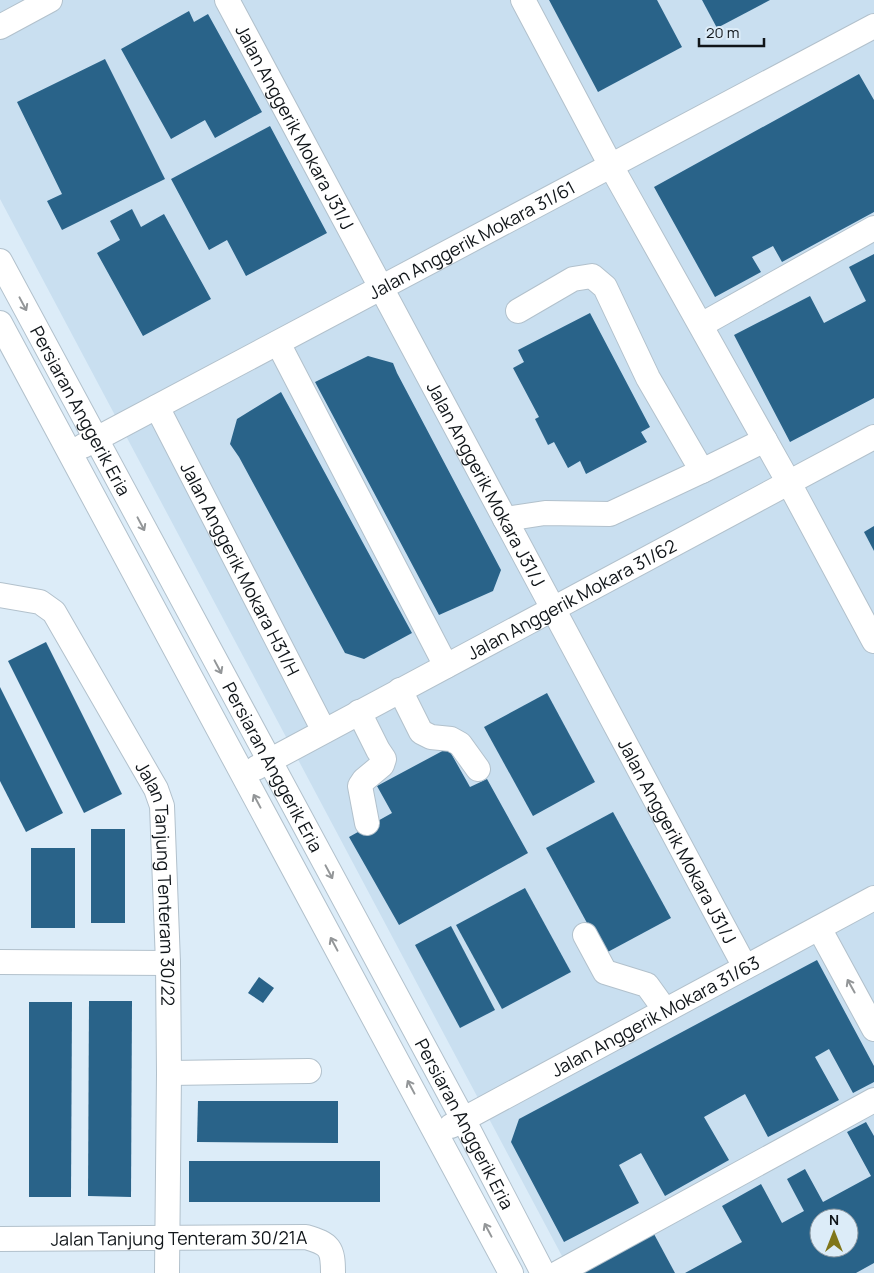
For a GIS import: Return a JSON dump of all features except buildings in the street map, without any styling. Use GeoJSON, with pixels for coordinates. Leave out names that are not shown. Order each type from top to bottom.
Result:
{"type":"FeatureCollection","features":[{"type":"Feature","properties":{"kind":"street"},"geometry":{"type":"LineString","coordinates":[[0,27],[50,0]]}},
{"type":"Feature","properties":{"kind":"street","name":"Jalan Anggerik Mokara J31/J"},"geometry":{"type":"LineString","coordinates":[[227,0],[745,967]]}},
{"type":"Feature","properties":{"kind":"street"},"geometry":{"type":"LineString","coordinates":[[523,0],[612,166],[789,483],[874,641]]}},
{"type":"Feature","properties":{"kind":"street","name":"Jalan Anggerik Mokara 31/61"},"geometry":{"type":"LineString","coordinates":[[70,453],[874,26]]}},
{"type":"Feature","properties":{"kind":"street"},"geometry":{"type":"LineString","coordinates":[[701,325],[874,228]]}},
{"type":"Feature","properties":{"kind":"street","name":"Persiaran Anggerik Eria"},"geometry":{"type":"LineString","coordinates":[[0,261],[463,1119],[543,1273]]}},
{"type":"Feature","properties":{"kind":"street"},"geometry":{"type":"LineString","coordinates":[[518,311],[573,279],[592,276],[605,287],[648,378],[702,471]]}},
{"type":"Feature","properties":{"kind":"street","name":"Persiaran Anggerik Eria"},"geometry":{"type":"LineString","coordinates":[[0,323],[510,1273]]}},
{"type":"Feature","properties":{"kind":"street"},"geometry":{"type":"LineString","coordinates":[[278,343],[446,666]]}},
{"type":"Feature","properties":{"kind":"street","name":"Jalan Anggerik Mokara H31/H"},"geometry":{"type":"LineString","coordinates":[[157,407],[324,731]]}},
{"type":"Feature","properties":{"kind":"street","name":"Jalan Anggerik Mokara 31/62"},"geometry":{"type":"LineString","coordinates":[[243,776],[268,760],[874,437]]}},
{"type":"Feature","properties":{"kind":"street"},"geometry":{"type":"LineString","coordinates":[[505,519],[545,513],[610,514],[765,440]]}},
{"type":"Feature","properties":{"kind":"street","name":"Jalan Tanjung Tenteram 30/22"},"geometry":{"type":"LineString","coordinates":[[0,595],[40,602],[54,612],[156,788],[162,806],[168,963],[168,1273]]}},
{"type":"Feature","properties":{"kind":"street"},"geometry":{"type":"LineString","coordinates":[[400,690],[421,732],[431,737],[451,739],[460,744],[478,769]]}},
{"type":"Feature","properties":{"kind":"street"},"geometry":{"type":"LineString","coordinates":[[359,712],[384,759],[382,765],[364,780],[360,786],[367,823]]}},
{"type":"Feature","properties":{"kind":"street","name":"Jalan Anggerik Mokara 31/63"},"geometry":{"type":"LineString","coordinates":[[436,1134],[874,898]]}},
{"type":"Feature","properties":{"kind":"street"},"geometry":{"type":"LineString","coordinates":[[819,928],[874,1029]]}},
{"type":"Feature","properties":{"kind":"street"},"geometry":{"type":"LineString","coordinates":[[585,935],[605,972],[647,985],[665,1010]]}},
{"type":"Feature","properties":{"kind":"street"},"geometry":{"type":"LineString","coordinates":[[0,962],[168,963]]}},
{"type":"Feature","properties":{"kind":"street"},"geometry":{"type":"LineString","coordinates":[[169,1073],[309,1071]]}},
{"type":"Feature","properties":{"kind":"street"},"geometry":{"type":"LineString","coordinates":[[558,1273],[874,1100]]}},
{"type":"Feature","properties":{"kind":"street","name":"Jalan Tanjung Tenteram 30/21A"},"geometry":{"type":"LineString","coordinates":[[0,1239],[306,1236],[328,1246],[333,1258],[333,1273]]}},
{"type":"Feature","properties":{"kind":"shaded area"},"geometry":{"type":"Polygon","coordinates":[[[0,0],[874,0],[874,1273],[571,1273],[0,199],[0,0]]]}}]}
